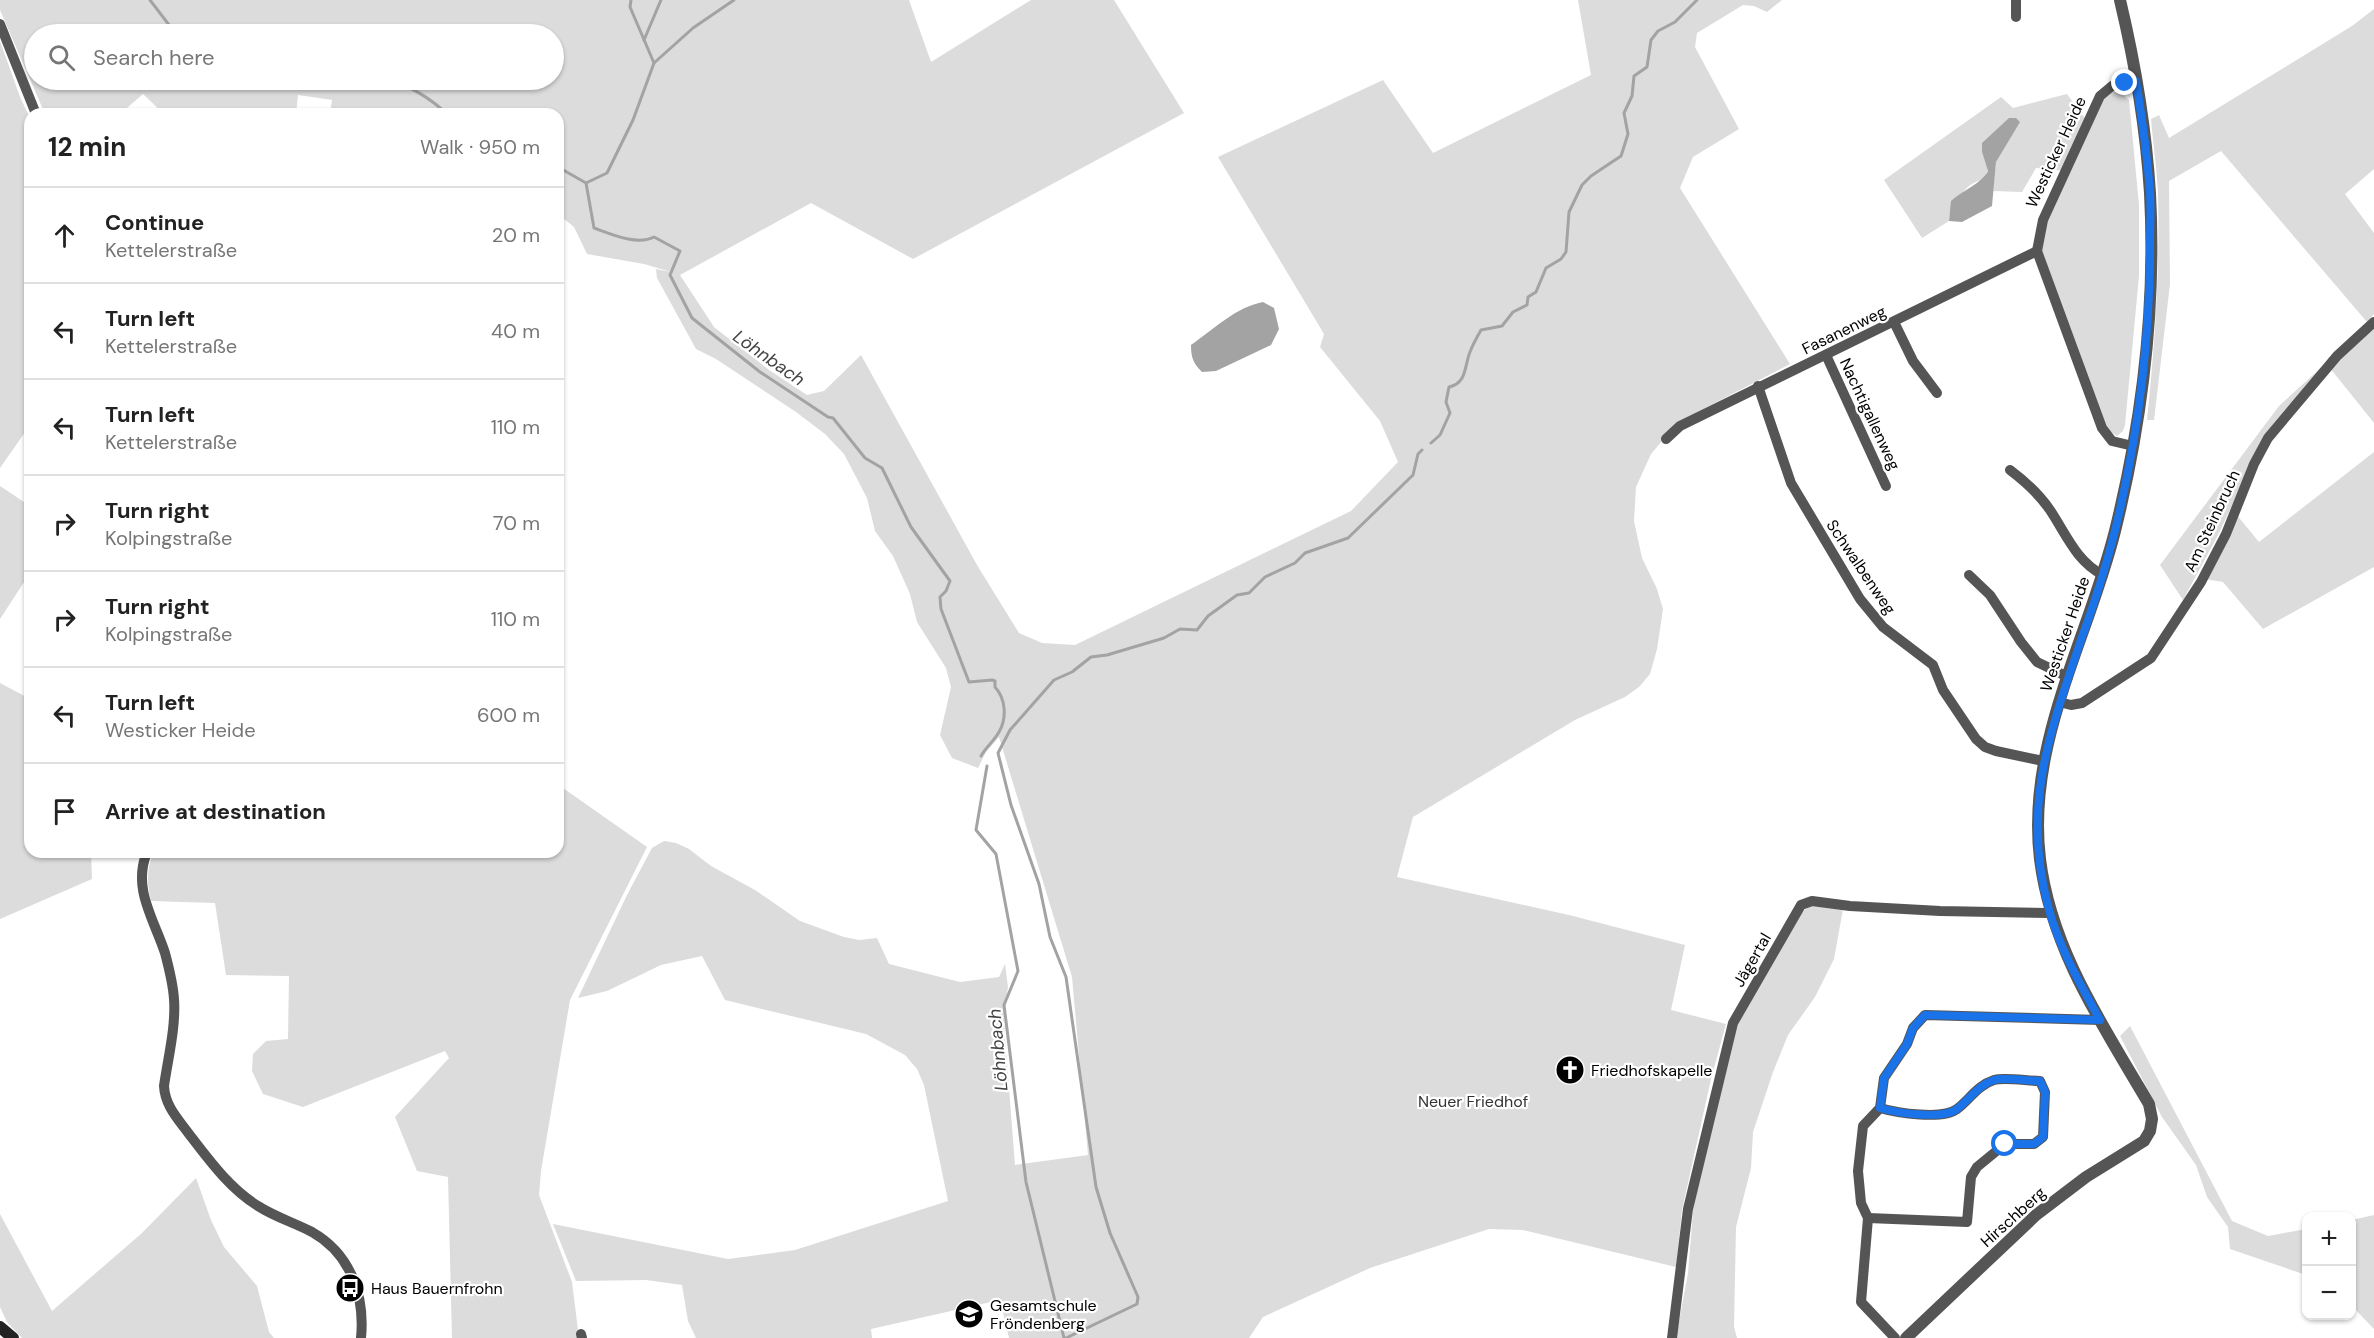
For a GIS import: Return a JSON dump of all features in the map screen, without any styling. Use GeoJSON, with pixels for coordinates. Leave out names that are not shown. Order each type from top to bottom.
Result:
{"type":"FeatureCollection","features":[{"type":"Feature","properties":{"kind":"main road"},"geometry":{"type":"LineString","coordinates":[[0,1327],[13,1338]]}},
{"type":"Feature","properties":{"kind":"street"},"geometry":{"type":"LineString","coordinates":[[2016,0],[2016,18]]}},
{"type":"Feature","properties":{"kind":"street","name":"Westicker Heide"},"geometry":{"type":"LineString","coordinates":[[2120,0],[2136,81],[2150,194],[2150,277],[2146,355],[2133,446],[2103,575],[2060,702],[2043,761],[2038,804],[2038,841],[2050,913],[2070,965],[2149,1104],[2152,1119],[2150,1131]]}},
{"type":"Feature","properties":{"kind":"street"},"geometry":{"type":"LineString","coordinates":[[0,24],[24,84]]}},
{"type":"Feature","properties":{"kind":"street","name":"Westicker Heide"},"geometry":{"type":"LineString","coordinates":[[2037,251],[2043,220],[2100,96],[2112,86],[2136,81]]}},
{"type":"Feature","properties":{"kind":"street"},"geometry":{"type":"LineString","coordinates":[[26,90],[34,108]]}},
{"type":"Feature","properties":{"kind":"street"},"geometry":{"type":"LineString","coordinates":[[2037,251],[2102,428],[2112,441],[2133,446]]}},
{"type":"Feature","properties":{"kind":"street","name":"Fasanenweg"},"geometry":{"type":"LineString","coordinates":[[1666,439],[1680,426],[1758,386],[2037,251]]}},
{"type":"Feature","properties":{"kind":"street"},"geometry":{"type":"LineString","coordinates":[[1894,322],[1912,361],[1937,393]]}},
{"type":"Feature","properties":{"kind":"street","name":"Am Steinbruch"},"geometry":{"type":"LineString","coordinates":[[2060,702],[2071,705],[2082,703],[2151,658],[2201,582],[2268,438],[2337,356],[2374,322]]}},
{"type":"Feature","properties":{"kind":"street","name":"Nachtigallenweg"},"geometry":{"type":"LineString","coordinates":[[1826,355],[1886,486]]}},
{"type":"Feature","properties":{"kind":"street","name":"Schwalbenweg"},"geometry":{"type":"LineString","coordinates":[[1758,386],[1791,483],[1860,598],[1883,627],[1933,665],[1943,690],[1976,739],[1985,747],[1996,751],[2043,761]]}},
{"type":"Feature","properties":{"kind":"street"},"geometry":{"type":"LineString","coordinates":[[2010,470],[2029,484],[2049,509],[2079,557],[2091,569],[2103,575]]}},
{"type":"Feature","properties":{"kind":"street"},"geometry":{"type":"LineString","coordinates":[[1969,575],[1990,595],[2037,662],[2068,678]]}},
{"type":"Feature","properties":{"kind":"street"},"geometry":{"type":"LineString","coordinates":[[145,858],[141,871],[141,882],[146,907],[165,953],[174,1000],[164,1086],[167,1102],[210,1162],[233,1186],[258,1206],[314,1233],[344,1261],[353,1276],[361,1300],[362,1338]]}},
{"type":"Feature","properties":{"kind":"street","name":"Jägertal"},"geometry":{"type":"LineString","coordinates":[[1672,1338],[1688,1209],[1733,1023],[1801,905],[1812,901],[1850,906],[1940,911],[2050,913]]}},
{"type":"Feature","properties":{"kind":"street"},"geometry":{"type":"LineString","coordinates":[[1894,1338],[1861,1302],[1868,1218],[1861,1203],[1858,1171],[1863,1126],[1880,1108],[1884,1078],[1907,1044],[1913,1028],[1925,1015],[2100,1020]]}},
{"type":"Feature","properties":{"kind":"street"},"geometry":{"type":"LineString","coordinates":[[1868,1218],[1967,1222],[1971,1177],[1977,1167],[2005,1144],[2034,1144],[2043,1137],[2045,1092],[2040,1081],[1995,1079],[1974,1093],[1956,1111],[1944,1114],[1896,1112],[1880,1108]]}},
{"type":"Feature","properties":{"kind":"street","name":"Hirschberg"},"geometry":{"type":"LineString","coordinates":[[1906,1338],[2037,1215],[2086,1178],[2144,1141],[2150,1131]]}},
{"type":"Feature","properties":{"kind":"green space","name":"Neuer Friedhof"},"geometry":{"type":"Polygon","coordinates":[[[0,0],[909,0],[931,62],[1031,0],[1114,0],[1184,113],[913,259],[811,203],[680,275],[714,327],[769,370],[807,395],[824,391],[861,355],[977,565],[1019,633],[1042,643],[1075,645],[1351,511],[1398,462],[1380,421],[1320,347],[1324,334],[1218,157],[1383,80],[1433,153],[1591,75],[1578,0],[1782,0],[1767,12],[1754,6],[1743,5],[1697,33],[1695,47],[1739,129],[1693,157],[1680,188],[1790,364],[1678,422],[1651,454],[1636,487],[1634,521],[1642,558],[1657,589],[1663,609],[1657,649],[1650,674],[1639,687],[1625,697],[1575,720],[1413,817],[1397,877],[1569,915],[1685,945],[1671,1010],[1726,1024],[1711,1079],[1682,1210],[1676,1267],[1523,1230],[1489,1229],[1370,1268],[1263,1317],[1249,1338],[1009,1338],[1000,1300],[871,1329],[872,1338],[696,1338],[688,1321],[682,1285],[646,1280],[576,1281],[553,1224],[728,1259],[795,1250],[948,1201],[924,1085],[917,1069],[905,1055],[866,1034],[725,1000],[702,956],[661,965],[607,991],[578,998],[652,848],[664,841],[689,849],[711,866],[755,890],[800,921],[844,937],[859,940],[877,938],[889,964],[960,982],[999,977],[1005,964],[1008,987],[1004,1013],[1005,1037],[1015,1165],[1088,1155],[1072,977],[999,737],[986,752],[978,768],[952,758],[940,735],[951,687],[946,668],[917,622],[910,594],[893,556],[875,531],[867,498],[844,454],[825,434],[796,412],[716,359],[696,349],[657,278],[656,269],[671,272],[644,264],[587,254],[574,227],[564,219],[564,108],[331,108],[332,100],[298,95],[297,108],[158,108],[143,94],[127,108],[42,108],[35,90],[564,90],[564,24],[24,24],[24,65],[0,10],[0,0]]]}},
{"type":"Feature","properties":{"kind":"green space"},"geometry":{"type":"Polygon","coordinates":[[[2374,9],[2374,169],[2345,194],[2374,233],[2374,314],[2367,322],[2221,151],[2169,181],[2170,284],[2154,420],[2147,420],[2158,278],[2158,193],[2151,119],[2159,115],[2169,138],[2352,26],[2374,9]]]}},
{"type":"Feature","properties":{"kind":"green space"},"geometry":{"type":"Polygon","coordinates":[[[0,41],[25,108],[24,434],[0,468],[0,41]]]}},
{"type":"Feature","properties":{"kind":"green space"},"geometry":{"type":"Polygon","coordinates":[[[2118,91],[2129,100],[2139,205],[2139,276],[2125,425],[2123,431],[2117,436],[2103,427],[2040,251],[2046,221],[2106,94],[2118,91]]]}},
{"type":"Feature","properties":{"kind":"green space"},"geometry":{"type":"Polygon","coordinates":[[[2067,94],[2087,121],[2066,171],[2036,168],[2022,192],[1993,191],[1996,162],[2005,145],[1982,152],[1988,170],[1986,174],[1969,186],[1959,197],[1949,221],[1922,238],[1884,180],[2001,97],[2013,108],[2067,94]]]}},
{"type":"Feature","properties":{"kind":"green space"},"geometry":{"type":"Polygon","coordinates":[[[2374,326],[2374,423],[2330,368],[2374,326]]]}},
{"type":"Feature","properties":{"kind":"green space"},"geometry":{"type":"Polygon","coordinates":[[[2325,364],[2264,437],[2219,533],[2183,600],[2160,565],[2279,406],[2325,364]]]}},
{"type":"Feature","properties":{"kind":"green space"},"geometry":{"type":"Polygon","coordinates":[[[2374,452],[2374,567],[2263,629],[2223,582],[2204,579],[2236,514],[2259,542],[2374,452]]]}},
{"type":"Feature","properties":{"kind":"green space"},"geometry":{"type":"Polygon","coordinates":[[[0,486],[24,502],[24,582],[0,619],[0,486]]]}},
{"type":"Feature","properties":{"kind":"green space"},"geometry":{"type":"Polygon","coordinates":[[[0,683],[24,696],[24,858],[91,858],[92,879],[0,919],[0,683]]]}},
{"type":"Feature","properties":{"kind":"green space"},"geometry":{"type":"Polygon","coordinates":[[[564,789],[647,847],[570,1000],[541,1171],[539,1195],[572,1282],[579,1338],[452,1338],[448,1177],[417,1171],[395,1117],[449,1058],[445,1051],[303,1107],[263,1094],[252,1071],[253,1054],[266,1041],[288,1039],[289,976],[226,975],[215,903],[151,901],[148,883],[152,858],[564,858],[564,789]]]}},
{"type":"Feature","properties":{"kind":"green space"},"geometry":{"type":"Polygon","coordinates":[[[1812,905],[1843,909],[1834,959],[1815,997],[1788,1035],[1753,1132],[1751,1168],[1736,1227],[1734,1327],[1737,1338],[1676,1338],[1688,1273],[1694,1200],[1737,1023],[1800,913],[1812,905]]]}},
{"type":"Feature","properties":{"kind":"green space"},"geometry":{"type":"Polygon","coordinates":[[[2130,1026],[2232,1221],[2268,1236],[2302,1230],[2302,1274],[2230,1249],[2228,1227],[2207,1197],[2196,1165],[2162,1117],[2120,1036],[2130,1026]]]}},
{"type":"Feature","properties":{"kind":"green space"},"geometry":{"type":"Polygon","coordinates":[[[196,1178],[211,1220],[224,1247],[257,1286],[269,1332],[274,1338],[22,1338],[7,1322],[0,1307],[0,1214],[52,1311],[142,1233],[196,1178]]]}},
{"type":"Feature","properties":{"kind":"green space"},"geometry":{"type":"Polygon","coordinates":[[[2374,1215],[2374,1329],[2356,1310],[2356,1219],[2374,1215]]]}},
{"type":"Feature","properties":{"kind":"shaded area"},"geometry":{"type":"Polygon","coordinates":[[[2009,118],[2016,118],[2020,122],[1996,162],[1992,206],[1962,222],[1949,221],[1951,201],[1981,179],[1988,171],[1982,152],[1982,143],[2009,118]]]}},
{"type":"Feature","properties":{"kind":"shaded area"},"geometry":{"type":"Polygon","coordinates":[[[1263,302],[1274,308],[1279,329],[1271,345],[1216,371],[1202,372],[1193,360],[1191,345],[1234,314],[1263,302]]]}},
{"type":"Feature","properties":{"kind":"waterway"},"geometry":{"type":"LineString","coordinates":[[150,0],[168,24]]}},
{"type":"Feature","properties":{"kind":"waterway","name":"Löhnbach"},"geometry":{"type":"LineString","coordinates":[[631,0],[630,7],[654,63],[633,120],[607,173],[586,183],[594,228],[632,240],[654,237],[680,251],[670,275],[692,318],[760,372],[828,417],[833,418],[865,458],[882,468],[911,527],[950,581],[946,591],[940,597],[941,609],[969,682],[995,681],[995,687],[1001,697],[1004,709],[1002,727],[981,756]]}},
{"type":"Feature","properties":{"kind":"waterway"},"geometry":{"type":"LineString","coordinates":[[644,40],[661,0]]}},
{"type":"Feature","properties":{"kind":"waterway"},"geometry":{"type":"LineString","coordinates":[[654,63],[693,28],[734,0]]}},
{"type":"Feature","properties":{"kind":"waterway"},"geometry":{"type":"LineString","coordinates":[[1431,443],[1440,435],[1450,413],[1446,402],[1449,387],[1462,378],[1470,352],[1481,330],[1502,326],[1513,312],[1527,305],[1528,297],[1536,292],[1546,268],[1561,259],[1566,252],[1569,212],[1582,185],[1591,176],[1621,156],[1628,134],[1624,113],[1632,96],[1634,76],[1647,67],[1651,40],[1658,31],[1675,22],[1697,0]]}},
{"type":"Feature","properties":{"kind":"waterway"},"geometry":{"type":"LineString","coordinates":[[413,90],[440,108]]}},
{"type":"Feature","properties":{"kind":"waterway"},"geometry":{"type":"LineString","coordinates":[[564,170],[586,183]]}},
{"type":"Feature","properties":{"kind":"waterway"},"geometry":{"type":"LineString","coordinates":[[1066,1338],[1137,1304],[1138,1297],[1110,1233],[1096,1187],[1066,977],[1050,937],[1039,884],[1011,805],[998,753],[1010,730],[1054,680],[1072,672],[1091,657],[1107,655],[1164,638],[1180,629],[1197,630],[1208,616],[1237,595],[1249,593],[1265,577],[1295,563],[1305,553],[1348,538],[1413,475],[1418,454],[1422,450]]}},
{"type":"Feature","properties":{"kind":"waterway","name":"Löhnbach"},"geometry":{"type":"LineString","coordinates":[[987,766],[976,830],[996,854],[1018,971],[1004,1005],[1026,1182],[1064,1338]]}},
{"type":"Feature","properties":{"kind":"place","name":"Friedhofskapelle"},"geometry":{"type":"Point","coordinates":[1570,1070]}},
{"type":"Feature","properties":{"kind":"place","name":"Haus Bauernfrohn"},"geometry":{"type":"Point","coordinates":[350,1288]}},
{"type":"Feature","properties":{"kind":"place","name":"Gesamtschule Fröndenberg"},"geometry":{"type":"Point","coordinates":[969,1314]}},
{"type":"Feature","properties":{"kind":"route"},"geometry":{"type":"LineString","coordinates":[[2005,1144],[2034,1144],[2043,1137],[2045,1092],[2040,1081],[1995,1079],[1974,1093],[1956,1111],[1944,1114],[1896,1112],[1880,1108],[1882,1085],[1884,1078],[1907,1044],[1913,1028],[1925,1015],[2100,1020],[2070,965],[2050,913],[2040,861],[2038,804],[2043,761],[2049,737],[2092,610],[2115,531],[2133,446],[2146,355],[2150,277],[2150,194],[2136,81],[2125,83]]}}]}
